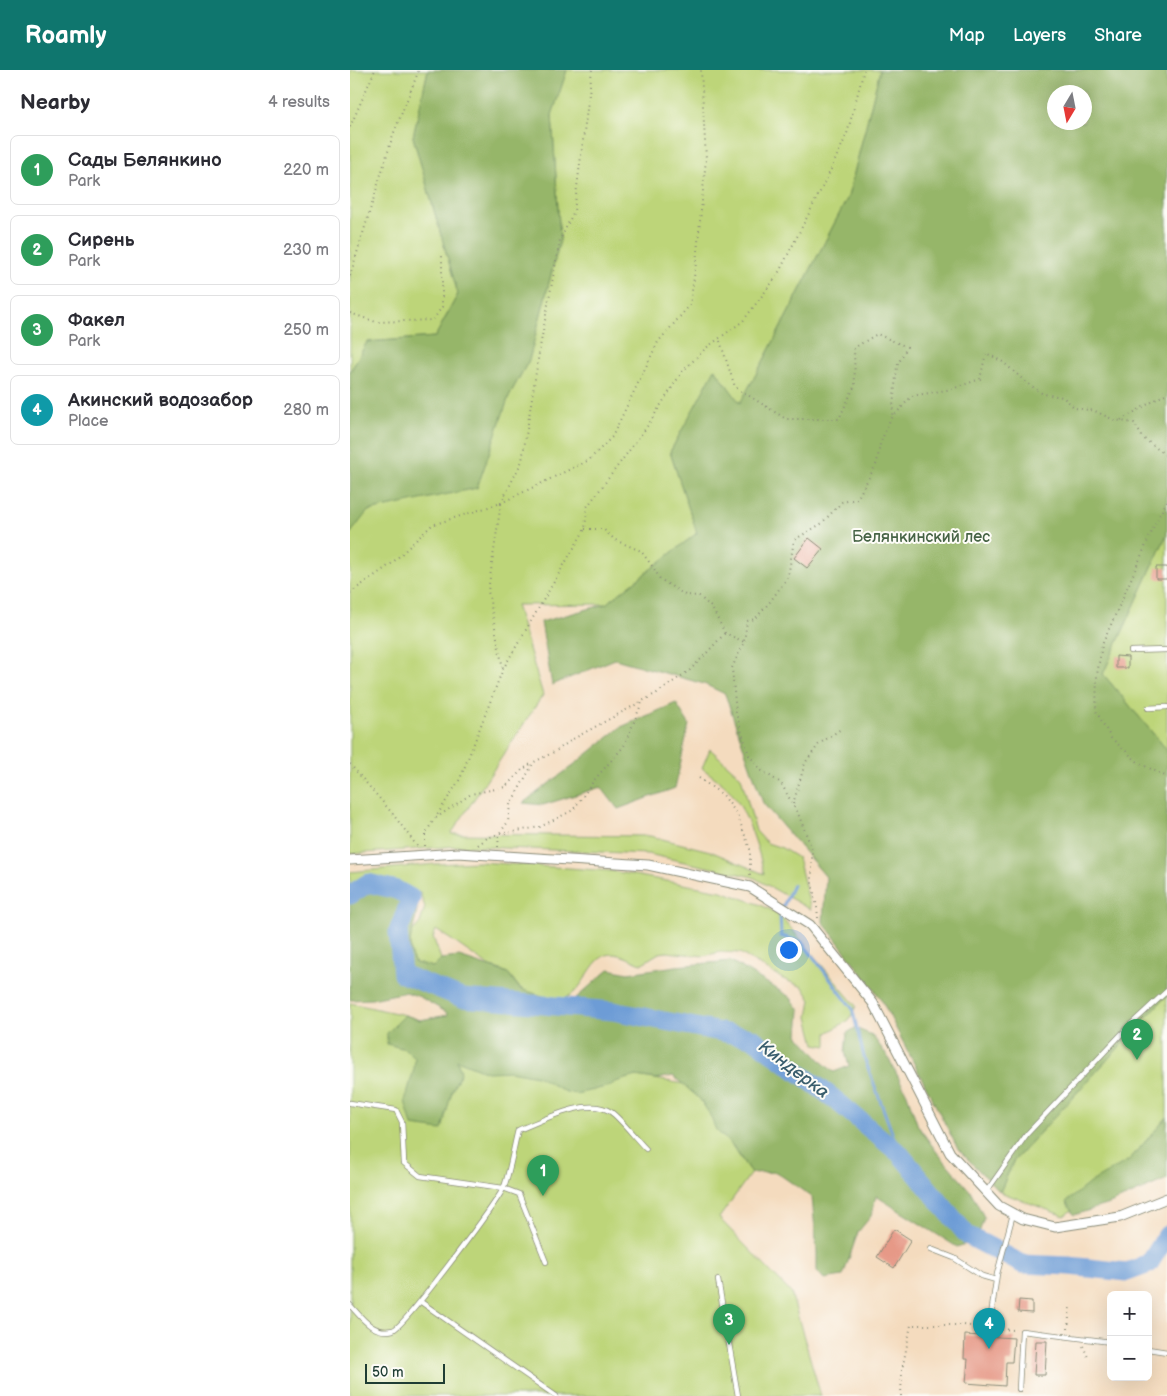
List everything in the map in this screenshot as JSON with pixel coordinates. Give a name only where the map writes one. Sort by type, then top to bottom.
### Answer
[{"type":"street","points":[[350,860],[468,854],[648,865],[750,886],[810,925],[873,1003],[950,1153],[1000,1206],[1023,1219],[1055,1227],[1120,1218],[1167,1198]]},
{"type":"lane","points":[[1131,651],[1167,650]]},
{"type":"lane","points":[[1148,708],[1167,707]]},
{"type":"lane","points":[[986,1193],[1027,1134],[1129,1026],[1167,991]]},
{"type":"lane","points":[[350,1103],[396,1110],[402,1122],[404,1163],[420,1176],[503,1188],[519,1194],[546,1262]]},
{"type":"lane","points":[[350,1305],[372,1328],[386,1331],[396,1330],[421,1302],[503,1188],[518,1130],[580,1107],[599,1108],[611,1112],[646,1149]]},
{"type":"lane","points":[[989,1329],[996,1280],[1013,1214]]},
{"type":"lane","points":[[931,1250],[954,1258],[982,1276],[996,1280]]},
{"type":"lane","points":[[718,1280],[738,1396]]},
{"type":"lane","points":[[421,1302],[556,1396]]},
{"type":"lane","points":[[1019,1389],[1022,1330],[1107,1341]]},
{"type":"lane","points":[[1152,1350],[1167,1352]]},
{"type":"path","points":[[350,127],[375,70]]},
{"type":"path","points":[[350,276],[392,135],[419,70]]},
{"type":"path","points":[[503,669],[488,592],[501,503],[522,461],[540,347],[560,240],[574,211],[592,70]]},
{"type":"path","points":[[350,593],[391,564],[432,525],[501,503],[589,460],[612,437],[658,342],[690,305],[706,159],[701,70]]},
{"type":"path","points":[[424,855],[425,834],[460,779],[503,669],[585,529],[587,507],[646,428],[682,372],[706,348],[743,321],[777,276],[827,178],[847,134],[864,70]]},
{"type":"path","points":[[350,313],[376,322],[433,320],[442,308],[442,256]]},
{"type":"path","points":[[720,341],[735,387],[786,419],[839,419],[855,385],[854,348],[877,334],[907,347],[897,366],[892,418]]},
{"type":"path","points":[[819,936],[817,907],[812,884],[812,849],[799,816],[781,783],[762,771],[749,755],[736,714],[732,668],[744,642],[747,621],[755,619],[769,604],[788,576],[794,540],[821,524],[842,502],[856,499],[877,464],[880,444],[892,418],[912,396],[952,390],[980,379],[986,353],[1002,362],[1043,394],[1063,397],[1075,408],[1095,410],[1114,420],[1134,423],[1143,438],[1167,456]]},
{"type":"path","points":[[1120,421],[1167,393]]},
{"type":"path","points":[[1167,501],[1102,645],[1097,675],[1096,711],[1111,738],[1140,763],[1167,777]]},
{"type":"path","points":[[585,529],[603,529],[615,540],[641,551],[660,579],[685,595],[699,596],[712,608],[725,632],[744,642]]},
{"type":"path","points":[[434,819],[471,794],[505,787],[522,770],[534,762],[657,693],[690,670],[725,632]]},
{"type":"path","points":[[468,854],[487,838],[540,827],[573,810],[595,779],[624,746],[643,700]]},
{"type":"path","points":[[793,804],[805,763],[819,744],[841,729]]},
{"type":"path","points":[[498,856],[499,834],[508,822],[510,805],[534,762]]},
{"type":"path","points":[[350,764],[392,813],[424,855]]},
{"type":"path","points":[[699,778],[723,795],[737,814],[750,850],[750,886]]},
{"type":"path","points":[[1069,1337],[1070,1305]]},
{"type":"path","points":[[901,1396],[902,1370],[911,1325],[964,1325],[989,1329],[1022,1330]]},
{"type":"path","points":[[1080,1338],[1088,1357]]},
{"type":"green space","points":[[350,70],[428,70],[413,137],[458,294],[435,337],[367,342],[350,372]]},
{"type":"green space","points":[[428,70],[567,70],[552,115],[560,240],[529,360],[509,396],[477,488],[368,511],[350,534],[350,372],[367,342],[435,337],[458,294],[413,137]]},
{"type":"green space","points":[[567,70],[880,70],[848,197],[740,404],[716,370],[670,452],[697,533],[606,604],[516,605],[543,695],[451,834],[650,836],[710,851],[764,874],[756,842],[742,809],[730,791],[702,768],[710,749],[741,777],[756,831],[767,843],[782,848],[798,858],[811,910],[753,877],[648,854],[459,846],[350,854],[350,534],[367,511],[477,487],[509,396],[529,360],[560,240],[552,115]]},
{"type":"green space","name":"Белянкинский лес","points":[[880,70],[1167,70],[1167,534],[1103,674],[1167,750],[1167,995],[1013,1162],[1000,1192],[958,1149],[881,999],[823,922],[826,877],[763,803],[725,694],[704,684],[615,659],[552,685],[541,622],[606,604],[697,533],[670,452],[715,369],[740,403],[848,197]]},
{"type":"green space","points":[[1167,534],[1167,750],[1103,674]]},
{"type":"green space","points":[[676,703],[689,724],[675,788],[618,809],[601,787],[543,805],[523,803],[621,727]]},
{"type":"green space","points":[[480,862],[612,871],[721,891],[761,905],[779,914],[856,1006],[849,1020],[827,1033],[827,1046],[815,1044],[808,1017],[811,1000],[803,987],[783,979],[740,953],[720,952],[704,956],[667,952],[659,953],[641,964],[616,954],[604,956],[597,961],[575,992],[568,997],[555,999],[544,997],[522,989],[507,973],[489,966],[436,930],[433,937],[441,959],[434,967],[415,963],[410,955],[410,934],[420,923],[425,907],[420,893],[402,885],[374,878],[350,885],[350,872]]},
{"type":"green space","points":[[369,879],[402,889],[417,901],[416,917],[410,940],[411,955],[415,963],[433,967],[441,959],[459,957],[508,973],[520,989],[546,997],[574,1000],[609,969],[628,973],[731,961],[790,997],[800,1010],[798,1035],[822,1062],[834,1072],[849,1066],[845,1052],[847,1033],[855,1028],[872,1035],[888,1057],[907,1094],[918,1126],[936,1151],[971,1192],[984,1217],[977,1240],[957,1247],[876,1196],[871,1216],[858,1232],[843,1276],[824,1279],[817,1271],[812,1197],[776,1172],[751,1173],[733,1146],[716,1130],[709,1113],[699,1098],[673,1076],[656,1079],[636,1076],[615,1082],[610,1086],[576,1094],[566,1092],[537,1076],[510,1071],[487,1072],[457,1060],[461,1072],[452,1091],[442,1130],[412,1126],[405,1101],[414,1069],[415,1058],[405,1049],[387,1044],[387,1033],[405,1015],[420,1020],[448,1015],[420,997],[406,992],[372,999],[350,1000],[350,889]]},
{"type":"green space","points":[[1167,995],[1167,1125],[1138,1157],[1064,1216],[1000,1192],[1013,1162]]},
{"type":"green space","points":[[350,1003],[405,1015],[541,1060],[690,1085],[751,1173],[719,1218],[791,1293],[821,1396],[350,1396]]},
{"type":"green space","points":[[1167,1117],[1167,1179],[1112,1203],[1074,1215],[1066,1202],[1091,1182],[1129,1160]]},
{"type":"building","points":[[809,538],[823,549],[807,568],[794,558]]},
{"type":"building","points":[[1156,567],[1167,567],[1167,579],[1156,579]]},
{"type":"building","points":[[1116,656],[1128,657],[1128,668],[1116,668]]},
{"type":"building","points":[[894,1229],[911,1240],[894,1268],[877,1257]]},
{"type":"building","points":[[1019,1300],[1032,1301],[1032,1313],[1018,1312]]},
{"type":"building","points":[[965,1335],[1014,1338],[1012,1362],[1006,1362],[1005,1386],[966,1383],[968,1359],[964,1359]]},
{"type":"building","points":[[1036,1341],[1047,1341],[1045,1375],[1034,1375]]},
{"type":"waterway","name":"Киндерка","points":[[350,895],[368,883],[397,890],[411,898],[398,932],[402,974],[462,998],[613,1011],[752,1038],[833,1098],[900,1154],[967,1235],[1022,1264],[1069,1266],[1127,1272],[1149,1264],[1167,1235]]},
{"type":"waterway","points":[[793,885],[780,913],[781,936],[802,942],[852,1008],[864,1057],[900,1154]]},
{"type":"place","name":"Сирень","points":[[1137,1060]]},
{"type":"place","name":"Сады Белянкино","points":[[543,1196]]},
{"type":"place","name":"Факел","points":[[729,1345]]},
{"type":"place","name":"Акинский водозабор","points":[[989,1349]]}]
